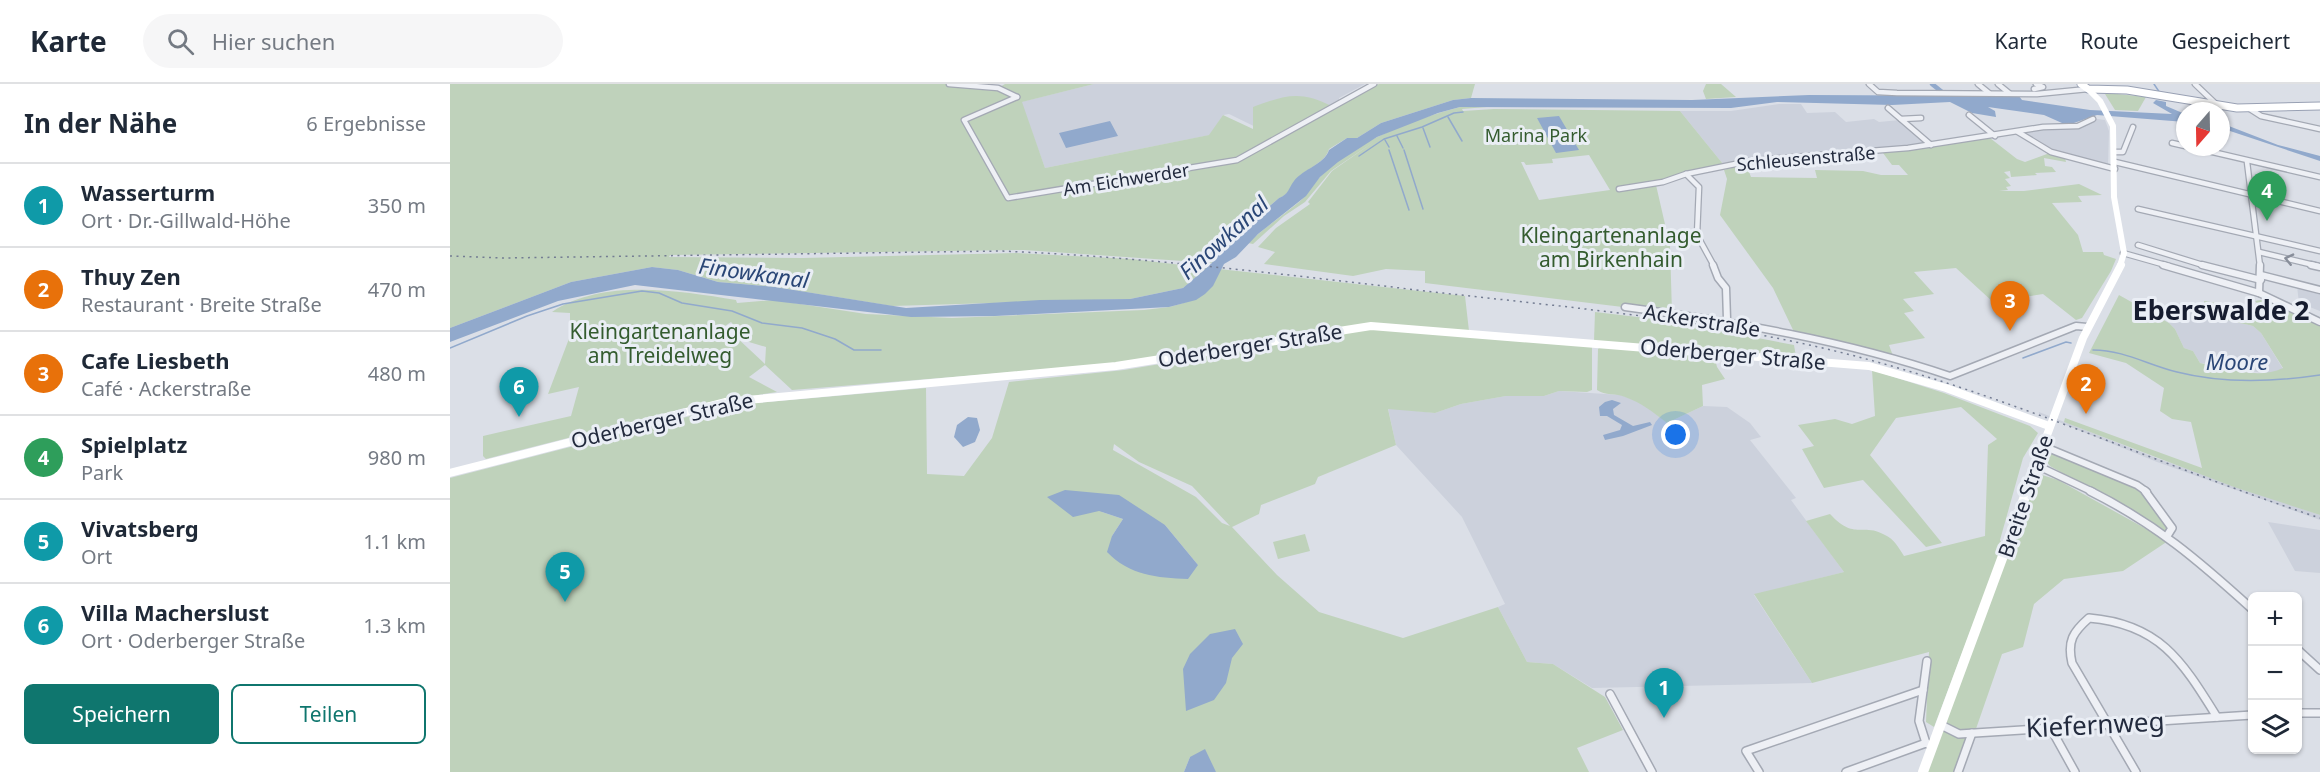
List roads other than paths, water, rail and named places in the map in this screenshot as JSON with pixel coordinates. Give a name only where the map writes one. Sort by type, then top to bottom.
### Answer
[{"type":"main road","name":"Breite Straße","points":[[1923,772],[1929,744],[1941,724],[2049,426],[2088,327],[2120,272],[2123,253],[2114,197],[2115,133],[2106,109],[2081,84]]},
{"type":"main road","points":[[2088,89],[2127,90],[2199,102]]},
{"type":"main road","points":[[2230,107],[2250,109],[2320,106]]},
{"type":"main road","name":"Oderberger Straße","points":[[450,473],[725,402],[1116,366],[1371,326],[1869,366],[1946,388],[2049,426]]},
{"type":"street","name":"Am Eichwerder","points":[[949,84],[999,88],[1017,96],[964,120],[1008,198],[1237,160],[1374,84]]},
{"type":"street","points":[[1869,84],[1878,93],[2047,94],[2088,89]]},
{"type":"street","points":[[1978,84],[1990,93]]},
{"type":"street","points":[[1998,84],[2009,93]]},
{"type":"street","points":[[2195,84],[2214,102]]},
{"type":"street","points":[[1888,108],[1931,145]]},
{"type":"street","points":[[2250,109],[2260,116],[2320,129]]},
{"type":"street","points":[[1969,115],[1995,136]]},
{"type":"street","points":[[1901,119],[1921,117]]},
{"type":"street","name":"Schleusenstraße","points":[[1618,189],[1663,182],[1686,174],[1755,160],[1882,151],[2043,128],[2078,126],[2093,119]]},
{"type":"street","points":[[2116,152],[2123,152],[2133,127]]},
{"type":"street","points":[[2018,132],[2051,152],[2251,193],[2320,211]]},
{"type":"street","points":[[2172,143],[2176,144]]},
{"type":"street","points":[[2225,156],[2320,177]]},
{"type":"street","points":[[2247,162],[2259,252],[2261,278],[2259,293]]},
{"type":"street","points":[[1686,174],[1699,187],[1697,235],[1727,291],[1727,319]]},
{"type":"street","points":[[2138,209],[2320,251]]},
{"type":"street","points":[[2138,245],[2169,253],[2210,268],[2320,290]]},
{"type":"street","points":[[2259,252],[2320,267]]},
{"type":"street","points":[[2123,253],[2259,293],[2320,322]]},
{"type":"street","name":"Ackerstraße","points":[[1625,308],[1727,322],[1808,338],[1920,365],[1950,376],[2076,326],[2088,327]]},
{"type":"street","points":[[2043,446],[2137,485],[2147,492],[2172,528],[2167,536]]},
{"type":"street","points":[[2036,465],[2133,515],[2167,536],[2185,548],[2248,605]]},
{"type":"street","points":[[2136,772],[2072,663],[2068,652],[2067,643],[2074,630],[2089,618],[2111,620],[2136,627],[2154,637],[2177,657],[2217,717]]},
{"type":"street","points":[[2302,654],[2320,670]]},
{"type":"street","points":[[1846,772],[1929,744],[1919,721],[1927,661]]},
{"type":"street","points":[[1759,772],[1746,751],[1923,690]]},
{"type":"street","points":[[1610,694],[1652,772]]},
{"type":"street","points":[[2302,713],[2320,712]]},
{"type":"street","name":"Kiefernweg","points":[[1941,724],[1959,734],[2248,715]]},
{"type":"street","points":[[2050,727],[2075,772]]},
{"type":"street","points":[[1958,772],[1972,733]]},
{"type":"water","points":[[1809,95],[2019,96],[2022,100],[2090,110],[2172,114],[2153,103],[2156,100],[2166,102],[2166,106],[2176,110],[2176,121],[2097,115],[2071,124],[2062,123],[2044,115],[1988,107],[1995,111],[1996,117],[1972,113],[1950,102],[1892,105],[1777,102],[1731,108],[1460,107],[1438,113],[1377,137],[1338,162],[1320,177],[1306,196],[1258,234],[1236,257],[1224,264],[1213,286],[1205,294],[1196,300],[1169,307],[995,316],[911,317],[635,285],[558,301],[450,342],[450,328],[571,282],[652,267],[678,270],[718,282],[775,287],[906,308],[1040,300],[1130,299],[1183,288],[1212,263],[1219,249],[1285,195],[1294,181],[1319,163],[1329,150],[1347,138],[1357,138],[1381,123],[1453,100],[1471,98],[1692,100]]},
{"type":"water","points":[[1559,116],[1579,150],[1556,153],[1537,118]]},
{"type":"water","points":[[1110,121],[1118,136],[1066,148],[1059,133]]},
{"type":"water","points":[[2230,126],[2278,145],[2320,156],[2320,161],[2230,131]]},
{"type":"water","points":[[1612,400],[1621,403],[1613,409],[1614,415],[1633,426],[1650,422],[1652,425],[1605,440],[1603,435],[1620,430],[1622,425],[1607,416],[1600,416],[1599,407]]},
{"type":"water","points":[[968,417],[977,418],[980,430],[975,442],[963,447],[954,437],[957,425]]},
{"type":"water","points":[[1065,490],[1119,495],[1165,525],[1198,565],[1188,579],[1144,574],[1125,566],[1107,552],[1112,536],[1123,519],[1099,511],[1073,517],[1047,497]]},
{"type":"water","points":[[1235,629],[1243,644],[1232,658],[1226,683],[1214,700],[1186,711],[1183,669],[1190,654],[1210,634]]},
{"type":"water","points":[[1205,749],[1216,772],[1184,772],[1190,757]]},
{"type":"waterway","points":[[1932,84],[1942,92]]},
{"type":"waterway","points":[[2154,84],[2160,93]]},
{"type":"waterway","points":[[1359,156],[1384,139],[1422,127],[1454,113],[1463,112]]},
{"type":"waterway","points":[[1448,117],[1462,141]]},
{"type":"waterway","points":[[1423,128],[1430,147]]},
{"type":"waterway","points":[[1397,136],[1403,148]]},
{"type":"waterway","points":[[1385,140],[1389,147]]},
{"type":"waterway","points":[[1389,150],[1409,210]]},
{"type":"waterway","points":[[1404,150],[1423,209]]},
{"type":"waterway","points":[[450,348],[527,316],[563,304],[642,291],[659,293],[682,303],[732,311],[762,323],[802,328],[835,339],[854,350],[881,350]]},
{"type":"waterway","points":[[2023,358],[2066,342],[2071,343]]},
{"type":"waterway","name":"Moore","points":[[2093,350],[2115,352],[2166,369],[2213,379],[2266,380],[2320,375]]},
{"type":"railway","points":[[450,256],[503,258],[1001,251],[1218,267],[1644,316],[1800,343],[1911,372],[2028,411],[2320,518]]},
{"type":"place","name":"Spielplatz","points":[[2267,221]]},
{"type":"place","name":"Cafe Liesbeth","points":[[2010,331]]},
{"type":"place","name":"Thuy Zen","points":[[2086,414]]},
{"type":"place","name":"Villa Macherslust","points":[[519,417]]},
{"type":"place","name":"Vivatsberg","points":[[565,602]]},
{"type":"place","name":"Wasserturm","points":[[1664,718]]},
{"type":"district","name":"Eberswalde 2","points":[[2221,309]]},
{"type":"park label","name":"Marina Park","points":[[1536,135]]},
{"type":"park label","name":"Kleingartenanlage am Birkenhain","points":[[1611,247]]},
{"type":"park label","name":"Kleingartenanlage am Treidelweg","points":[[660,343]]},
{"type":"water label","name":"Finowkanal","points":[[1223,237]]},
{"type":"water label","name":"Finowkanal","points":[[754,272]]}]
